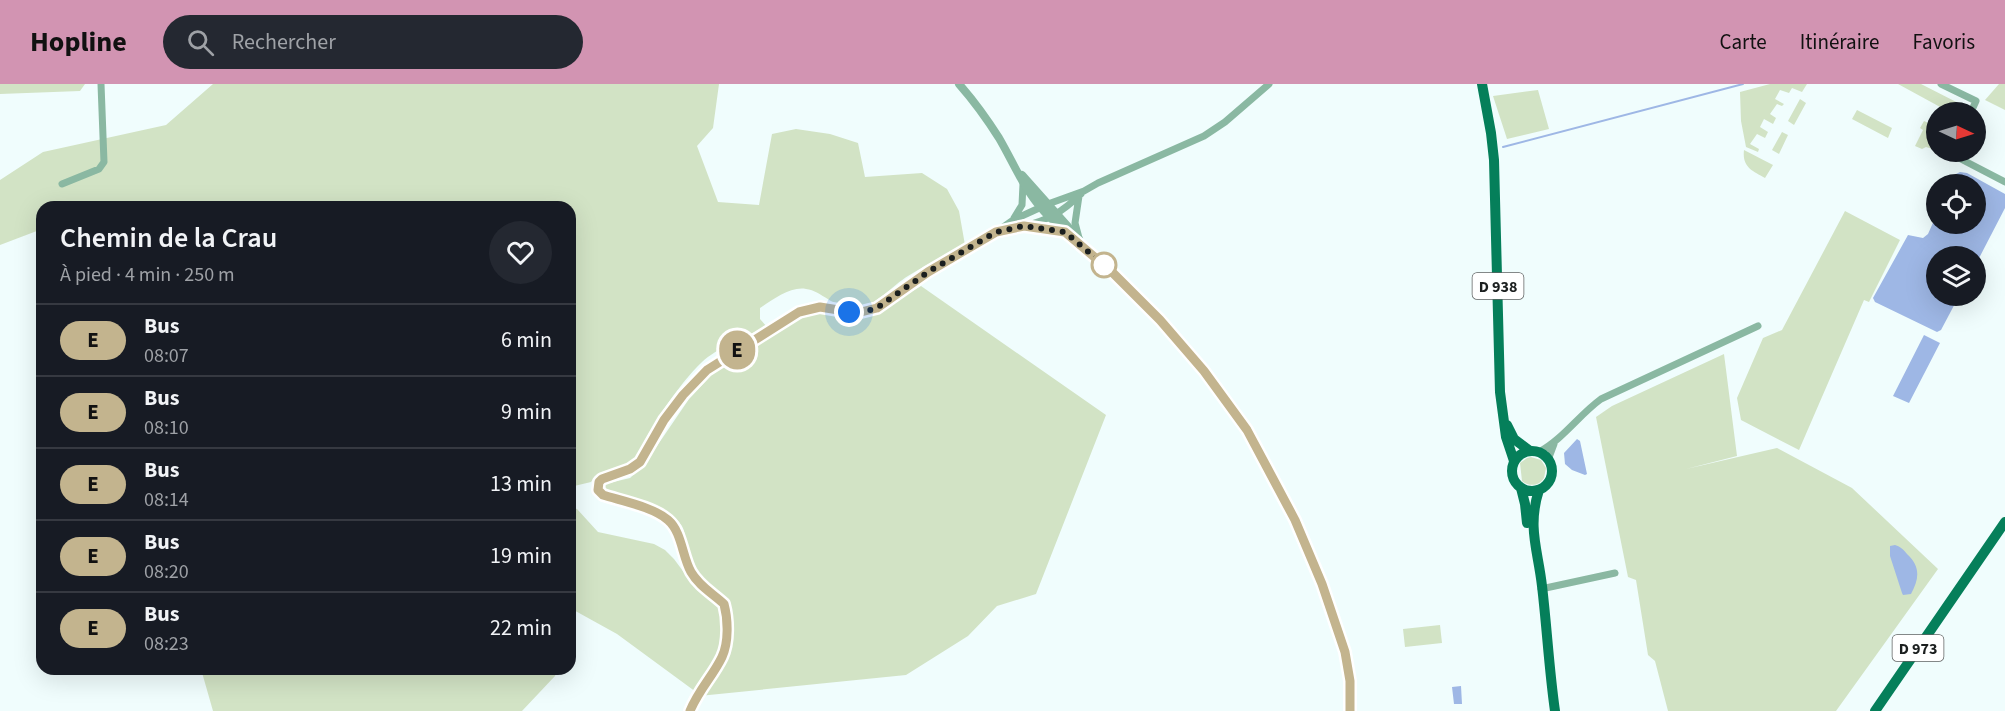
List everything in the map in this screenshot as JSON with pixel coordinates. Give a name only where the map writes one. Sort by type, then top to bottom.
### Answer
[{"type":"main road","name":"D 938","points":[[1480,84],[1487,109],[1496,188],[1499,374],[1502,408],[1506,437],[1514,461],[1513,479],[1521,488],[1525,504],[1529,548],[1540,589]]},
{"type":"main road","name":"D 938","points":[[1502,408],[1514,439],[1548,460],[1552,475],[1547,484],[1539,490],[1533,511],[1533,531],[1556,711]]},
{"type":"main road","points":[[1514,461],[1521,454],[1534,452]]},
{"type":"main road","points":[[1521,488],[1530,491],[1539,490]]},
{"type":"main road","name":"D 973","points":[[1875,711],[2005,522]]},
{"type":"street","points":[[62,184],[99,169],[104,162],[101,84]]},
{"type":"street","points":[[958,84],[987,119],[1023,184],[1065,232],[1134,294],[1183,346],[1230,404],[1261,454],[1299,528],[1341,636],[1349,673],[1350,711]]},
{"type":"street","points":[[996,232],[1053,216],[1098,183],[1204,136],[1225,122],[1269,84]]},
{"type":"street","points":[[1941,84],[1976,102]]},
{"type":"street","points":[[1967,162],[2005,182]]},
{"type":"street","points":[[1014,166],[1044,206]]},
{"type":"street","points":[[1013,220],[1022,205],[1023,184]]},
{"type":"street","points":[[690,711],[696,697],[724,653],[726,629],[724,604],[702,587],[690,571],[677,533],[668,520],[653,512],[603,495],[598,490],[599,482],[636,466],[664,420],[683,395],[715,363],[804,310],[820,307],[857,313],[877,308],[928,272],[1013,220],[1044,206],[1082,194]]},
{"type":"street","points":[[1079,238],[1075,223],[1082,194]]},
{"type":"street","points":[[1053,216],[1079,238],[1086,249]]},
{"type":"street","points":[[1024,226],[1065,232]]},
{"type":"street","points":[[1548,460],[1554,444],[1580,415],[1601,399],[1758,326]]},
{"type":"street","points":[[1534,452],[1554,444]]},
{"type":"street","points":[[1540,589],[1615,573]]},
{"type":"green space","points":[[0,84],[85,84],[80,91],[0,94]]},
{"type":"green space","points":[[213,84],[719,84],[713,128],[697,146],[718,202],[759,205],[772,134],[796,129],[830,134],[858,143],[865,177],[922,173],[947,189],[959,211],[965,245],[908,276],[878,299],[858,308],[842,306],[806,289],[794,290],[776,298],[760,308],[760,319],[767,327],[716,352],[702,362],[683,383],[664,408],[635,461],[595,476],[591,482],[576,486],[576,201],[36,201],[36,231],[0,245],[0,180],[43,152],[166,125]]},
{"type":"green space","points":[[1770,84],[1807,84],[1802,92],[1792,88],[1789,93],[1780,90],[1775,99],[1784,104],[1782,106],[1777,104],[1770,114],[1776,118],[1773,124],[1764,119],[1760,127],[1768,132],[1765,138],[1757,134],[1750,144],[1759,149],[1758,152],[1746,147],[1741,121],[1740,92]]},
{"type":"green space","points":[[1898,84],[1921,84],[1956,102],[1931,102]]},
{"type":"green space","points":[[1999,84],[2005,84],[2005,110],[1985,100]]},
{"type":"green space","points":[[1538,90],[1549,129],[1507,139],[1493,96]]},
{"type":"green space","points":[[1800,99],[1806,103],[1794,125],[1788,121]]},
{"type":"green space","points":[[1857,110],[1892,128],[1888,138],[1852,119]]},
{"type":"green space","points":[[1924,121],[1926,122],[1926,147],[1922,149],[1915,146],[1923,130],[1920,128]]},
{"type":"green space","points":[[1782,132],[1788,135],[1779,154],[1772,150]]},
{"type":"green space","points":[[1744,150],[1773,165],[1765,178],[1752,171],[1746,164]]},
{"type":"green space","points":[[1845,211],[1900,240],[1869,302],[1864,300],[1799,450],[1741,420],[1737,398],[1763,338],[1782,330]]},
{"type":"green space","points":[[921,286],[1106,415],[1036,594],[997,606],[968,636],[906,675],[699,696],[720,669],[729,652],[733,631],[730,604],[723,595],[704,583],[694,569],[688,558],[684,531],[677,520],[669,514],[606,492],[605,484],[630,478],[644,465],[689,399],[716,370],[777,331],[806,316],[820,312],[845,318],[860,318],[883,308]]},
{"type":"green space","points":[[1724,354],[1737,456],[1686,469],[1777,448],[1852,488],[1938,569],[1836,711],[1668,711],[1655,661],[1648,655],[1636,580],[1628,577],[1596,417],[1612,406]]},
{"type":"green space","points":[[1531,457],[1541,460],[1546,468],[1544,478],[1534,485],[1522,481],[1520,463]]},
{"type":"green space","points":[[576,509],[598,532],[654,544],[665,550],[697,590],[715,601],[723,622],[721,650],[700,680],[696,692],[617,634],[576,611]]},
{"type":"green space","points":[[1440,625],[1442,643],[1405,647],[1403,629]]},
{"type":"green space","points":[[203,675],[555,675],[522,711],[213,711]]},
{"type":"water","points":[[1986,184],[2005,194],[2005,208],[1985,246],[1926,246],[1926,306],[1954,306],[1941,330],[1937,332],[1875,302],[1873,298],[1908,235],[1923,238],[1928,234],[1986,234]]},
{"type":"water","points":[[1924,335],[1940,343],[1909,403],[1893,396]]},
{"type":"water","points":[[1577,439],[1580,441],[1587,474],[1585,475],[1572,470],[1565,464],[1564,453]]},
{"type":"water","points":[[1895,545],[1912,559],[1917,568],[1916,583],[1911,594],[1903,595],[1902,593],[1890,556],[1890,546]]},
{"type":"water","points":[[1461,686],[1462,704],[1454,704],[1452,687]]},
{"type":"waterway","points":[[1503,147],[1743,84]]},
{"type":"bus line","name":"E","points":[[690,711],[696,697],[724,653],[726,629],[724,604],[702,587],[690,571],[677,533],[668,520],[653,512],[599,493],[597,486],[599,482],[630,469],[640,462],[664,420],[683,395],[715,363],[799,312],[820,307],[857,313],[877,308],[928,272],[996,232],[1024,226],[1065,232],[1086,249],[1160,320],[1230,404],[1261,454],[1310,553],[1341,636],[1350,681],[1350,711]]},
{"type":"route","points":[[849,312],[857,313],[877,308],[928,272],[996,232],[1024,226],[1065,232],[1104,265]]}]
